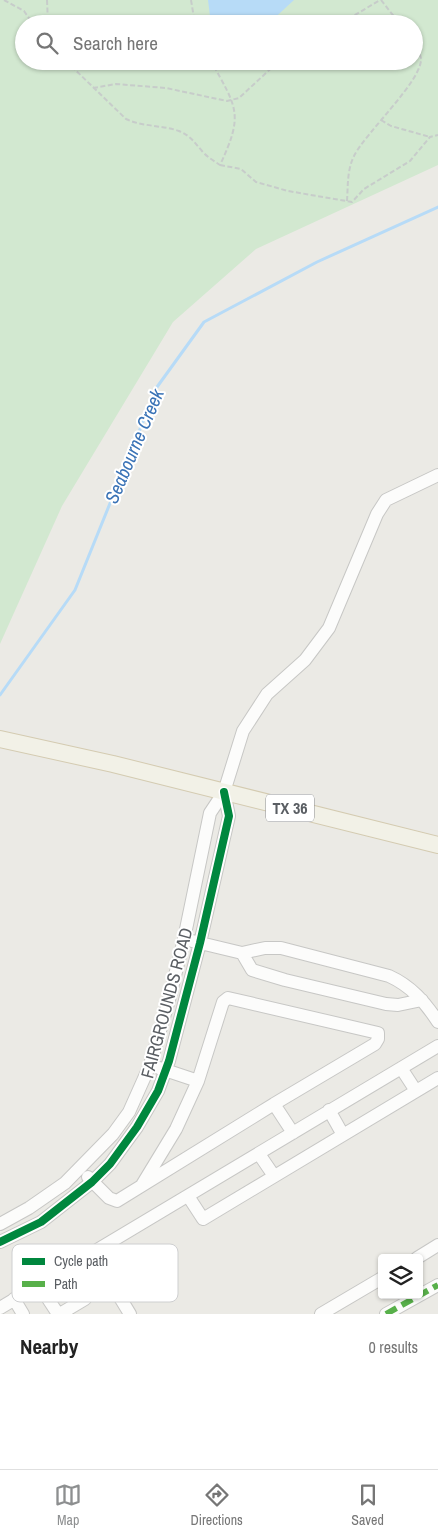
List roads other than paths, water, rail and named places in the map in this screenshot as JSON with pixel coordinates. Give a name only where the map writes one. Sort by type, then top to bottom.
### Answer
[{"type":"main road","name":"TX 36","points":[[0,739],[438,845]]},
{"type":"street","points":[[224,792],[243,731],[267,694],[305,660],[329,628],[377,514],[386,500],[438,475]]},
{"type":"street","name":"FAIRGROUNDS ROAD","points":[[0,1224],[29,1208],[79,1170],[113,1134],[129,1112],[150,1065],[184,939],[210,813],[224,792]]},
{"type":"street","name":"FAIRGROUNDS ROAD","points":[[0,1242],[41,1222],[92,1182],[110,1164],[137,1127],[158,1091],[166,1070],[200,943],[229,816],[224,792]]},
{"type":"street","points":[[184,939],[242,953],[266,948],[281,948],[389,976],[404,983],[422,1000],[438,1022]]},
{"type":"street","points":[[242,953],[252,970],[285,980],[386,1004],[398,1005],[422,1000]]},
{"type":"street","points":[[79,1170],[109,1198],[117,1201],[375,1044],[378,1039],[378,1033],[228,998],[223,1002],[198,1081],[176,1129],[142,1185]]},
{"type":"street","points":[[108,1244],[438,1046]]},
{"type":"street","points":[[150,1065],[198,1081]]},
{"type":"street","points":[[401,1068],[416,1090]]},
{"type":"street","points":[[188,1196],[203,1219],[438,1078]]},
{"type":"street","points":[[274,1104],[293,1133]]},
{"type":"street","points":[[329,1110],[343,1135]]},
{"type":"street","points":[[259,1154],[274,1176]]},
{"type":"street","points":[[423,1254],[438,1245]]},
{"type":"street","points":[[321,1314],[378,1280]]},
{"type":"street","points":[[386,1314],[438,1285]]},
{"type":"street","points":[[0,1308],[12,1301]]},
{"type":"street","points":[[15,1302],[23,1314]]},
{"type":"street","points":[[51,1302],[59,1314],[79,1302]]},
{"type":"street","points":[[123,1302],[130,1314]]},
{"type":"water","points":[[208,0],[294,0],[278,15],[210,15]]},
{"type":"waterway","name":"Seabourne Creek","points":[[0,695],[75,590],[157,387],[204,322],[317,262],[438,207]]}]
